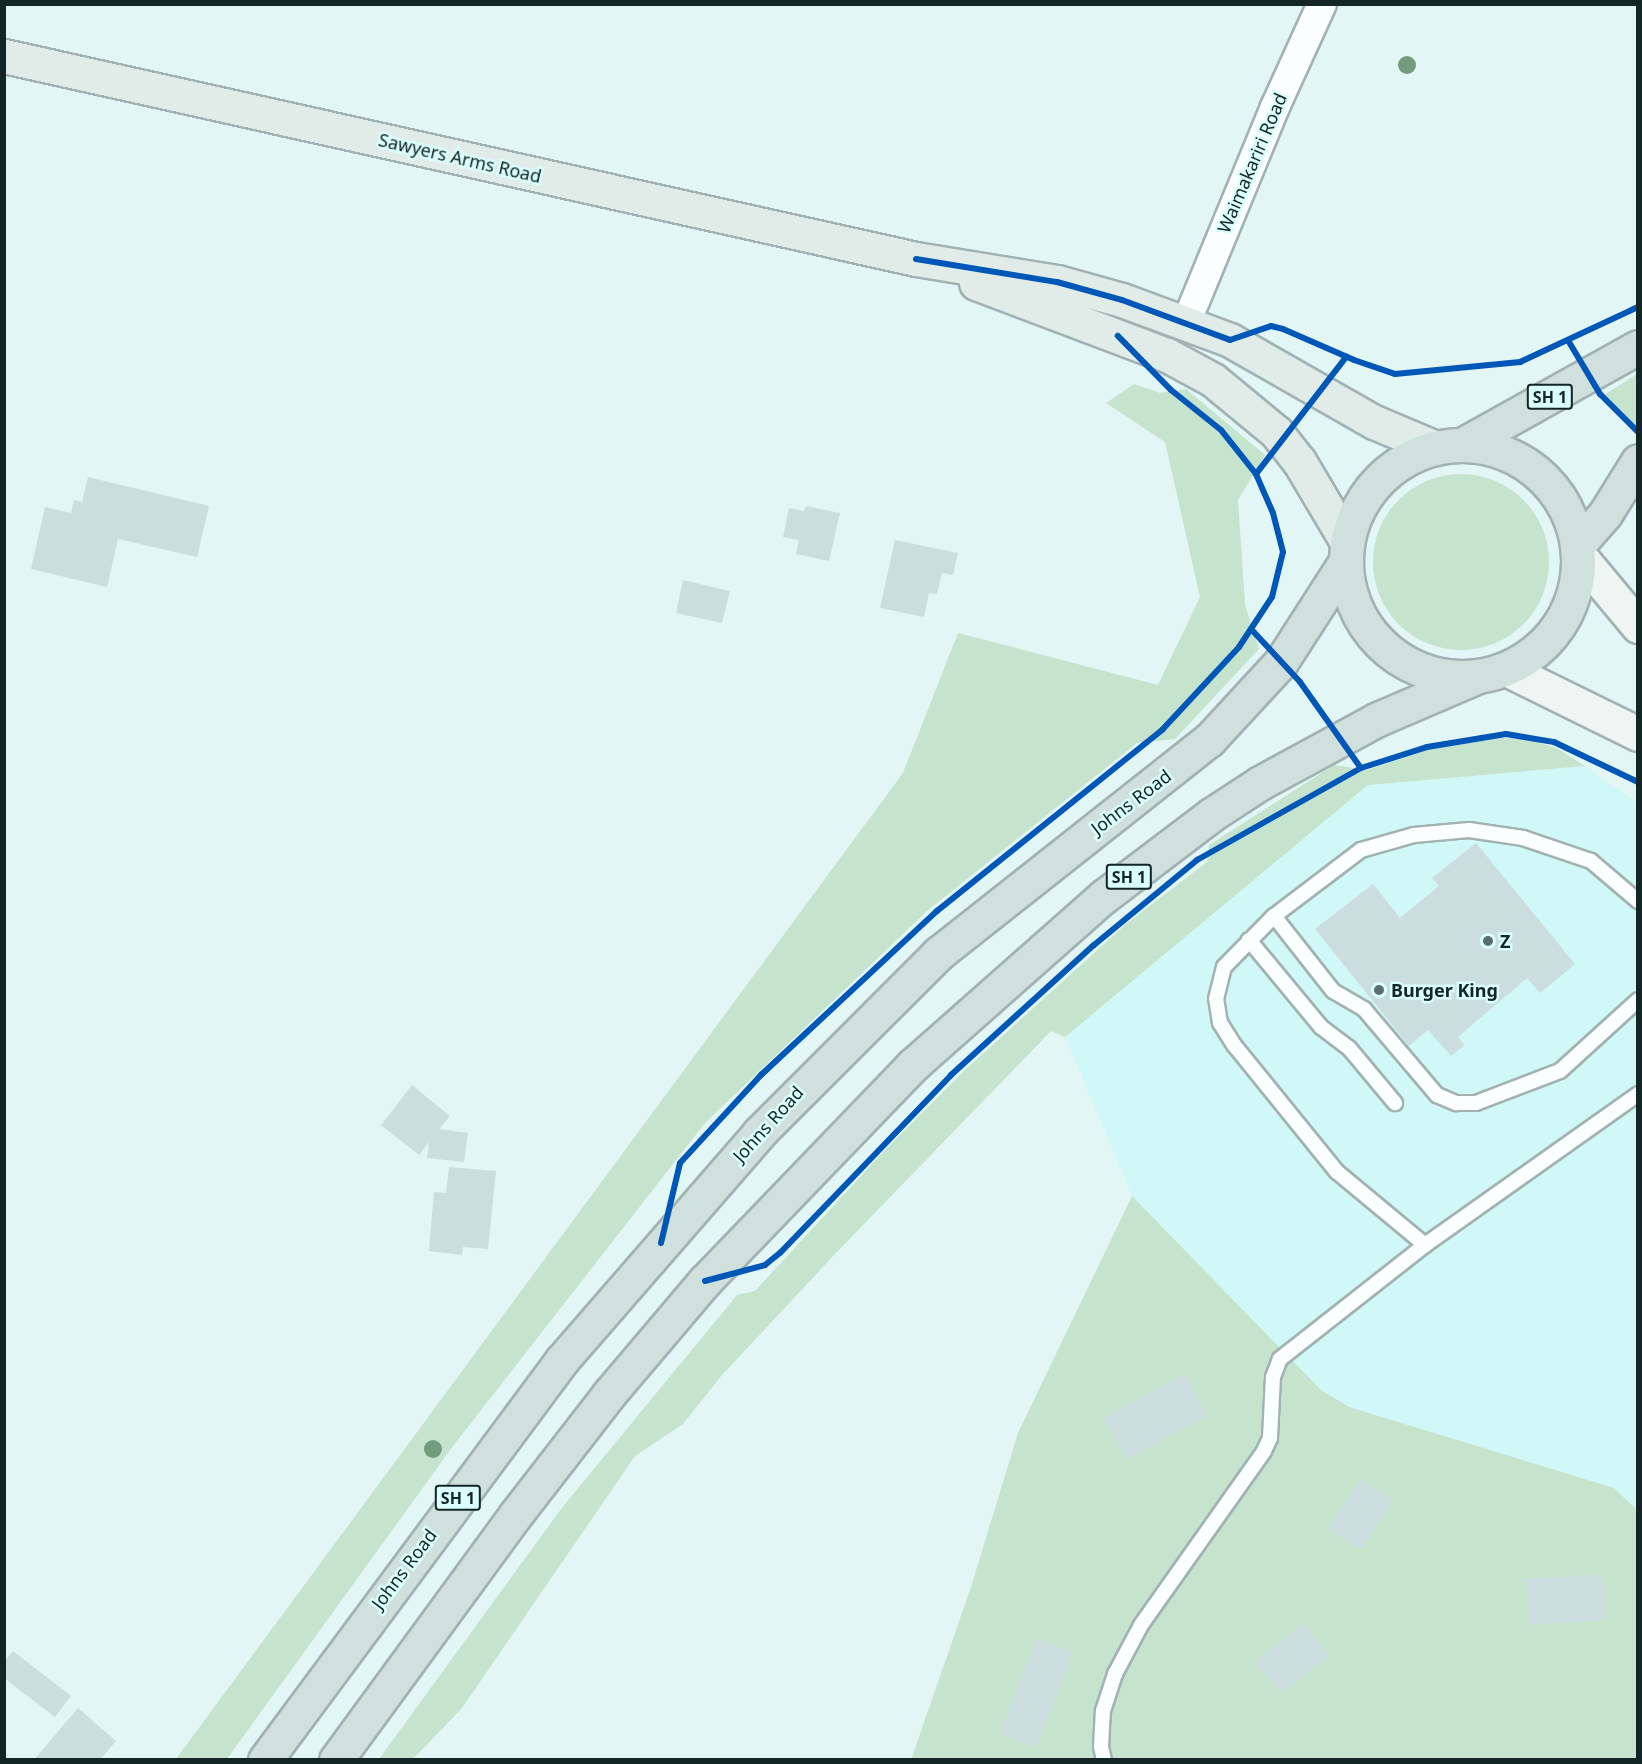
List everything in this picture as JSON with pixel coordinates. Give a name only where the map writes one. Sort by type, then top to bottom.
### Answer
[{"type":"highway","name":"SH 1","points":[[1491,673],[1427,672],[1384,648],[1356,609],[1346,551],[1355,515],[1381,479],[1410,457],[1449,447],[1638,347]]},
{"type":"highway","name":"SH 1","points":[[336,1760],[516,1514],[623,1377],[705,1281],[913,1065],[1103,897],[1211,815],[1260,783],[1378,719],[1491,673],[1533,652],[1560,623],[1577,579],[1578,550],[1572,523],[1547,482],[1508,454],[1449,447]]},
{"type":"highway","points":[[1578,550],[1605,514],[1638,461]]},
{"type":"highway","name":"Johns Road","points":[[265,1760],[562,1360],[752,1142],[812,1076],[939,953],[1209,740],[1281,662],[1346,551]]},
{"type":"main road","name":"Sawyers Arms Road","points":[[4,56],[916,260],[1057,282],[1186,323],[1254,353],[1374,422],[1449,447]]},
{"type":"main road","name":"Sawyers Arms Road","points":[[916,260],[1167,355],[1214,380],[1276,432],[1299,461],[1346,551]]},
{"type":"street","name":"Waimakariri Road","points":[[1186,323],[1275,107],[1322,4]]},
{"type":"street","points":[[1578,550],[1638,626]]},
{"type":"street","points":[[1491,673],[1638,734]]},
{"type":"lane","points":[[1425,1245],[1337,1172],[1220,1023],[1217,984],[1224,967],[1274,916],[1361,850],[1414,835],[1469,830],[1523,838],[1591,861],[1638,901]]},
{"type":"lane","points":[[1274,916],[1333,991],[1364,1009],[1437,1095],[1456,1103],[1476,1103],[1560,1071],[1638,1000]]},
{"type":"lane","points":[[1249,940],[1321,1027],[1349,1048],[1395,1103]]},
{"type":"lane","points":[[1104,1760],[1101,1747],[1103,1711],[1115,1674],[1141,1625],[1264,1451],[1270,1438],[1273,1377],[1280,1359],[1425,1245],[1638,1094]]},
{"type":"shaded area","points":[[1585,766],[1637,803],[1637,1510],[1614,1488],[1349,1407],[1321,1390],[1132,1196],[1065,1037],[1368,785]]},
{"type":"green space","points":[[1637,374],[1637,423],[1635,426],[1604,395]]},
{"type":"green space","points":[[1134,384],[1160,393],[1186,389],[1265,455],[1238,500],[1245,605],[1259,649],[1175,739],[1137,743],[927,911],[705,1123],[453,1446],[227,1759],[176,1759],[903,773],[958,633],[1158,685],[1200,597],[1165,442],[1106,403]]},
{"type":"green space","points":[[1461,474],[1478,475],[1495,480],[1523,500],[1543,528],[1548,545],[1548,579],[1543,596],[1523,624],[1495,644],[1478,649],[1461,650],[1444,649],[1427,644],[1399,624],[1379,596],[1374,579],[1373,562],[1374,545],[1379,528],[1399,500],[1427,480],[1444,475]]},
{"type":"green space","points":[[1501,738],[1529,739],[1558,749],[1585,766],[1368,785],[1065,1037],[1051,1031],[835,1254],[722,1375],[683,1424],[635,1456],[462,1708],[413,1759],[379,1759],[561,1509],[737,1295],[755,1291],[887,1148],[964,1071],[1126,924],[1207,862],[1209,845],[1334,765],[1367,770],[1431,749]]},
{"type":"green space","points":[[1132,1196],[1321,1390],[1349,1407],[1614,1488],[1637,1510],[1637,1759],[911,1760],[971,1587],[1018,1433]]},
{"type":"building","points":[[88,477],[209,506],[197,557],[118,539],[107,587],[31,569],[45,507],[71,513],[74,500],[82,502]]},
{"type":"building","points":[[806,506],[840,513],[829,561],[796,554],[799,540],[783,537],[789,508],[804,511]]},
{"type":"building","points":[[895,540],[958,553],[953,575],[942,573],[937,594],[929,593],[924,617],[880,608]]},
{"type":"building","points":[[683,580],[730,591],[722,623],[676,613]]},
{"type":"building","points":[[1476,843],[1575,964],[1540,993],[1527,978],[1458,1037],[1465,1045],[1451,1056],[1428,1030],[1409,1046],[1315,929],[1373,884],[1400,918],[1439,886],[1432,878]]},
{"type":"building","points":[[412,1085],[450,1116],[439,1129],[468,1133],[464,1162],[427,1158],[429,1142],[419,1155],[381,1125]]},
{"type":"building","points":[[449,1167],[496,1171],[488,1249],[463,1247],[462,1255],[429,1251],[434,1192],[446,1193]]},
{"type":"building","points":[[1184,1374],[1207,1415],[1127,1459],[1104,1418]]},
{"type":"building","points":[[1360,1480],[1393,1500],[1361,1550],[1328,1529]]},
{"type":"building","points":[[1602,1574],[1605,1620],[1530,1625],[1526,1579]]},
{"type":"building","points":[[1304,1623],[1329,1655],[1281,1693],[1255,1662]]},
{"type":"building","points":[[1037,1639],[1073,1652],[1036,1748],[1000,1733]]},
{"type":"building","points":[[13,1651],[71,1696],[55,1717],[4,1678],[4,1662]]},
{"type":"building","points":[[78,1708],[116,1741],[100,1760],[34,1760]]},
{"type":"cycle path","points":[[916,259],[1057,282],[1122,300],[1230,340],[1271,326],[1395,374],[1520,362],[1638,307]]},
{"type":"cycle path","points":[[661,1243],[680,1163],[761,1075],[937,911],[1162,730],[1239,647],[1272,597],[1283,552],[1273,513],[1256,474],[1221,430],[1171,390],[1118,336]]},
{"type":"cycle path","points":[[1569,342],[1600,394],[1638,432]]},
{"type":"cycle path","points":[[1256,474],[1346,357]]},
{"type":"cycle path","points":[[1251,629],[1300,682],[1361,768]]},
{"type":"cycle path","points":[[705,1281],[765,1265],[780,1253],[951,1075],[1094,945],[1197,860],[1361,768],[1427,747],[1506,734],[1554,742],[1638,782]]},
{"type":"place","name":"Z","points":[[1488,941]]},
{"type":"place","name":"Burger King","points":[[1379,990]]}]
